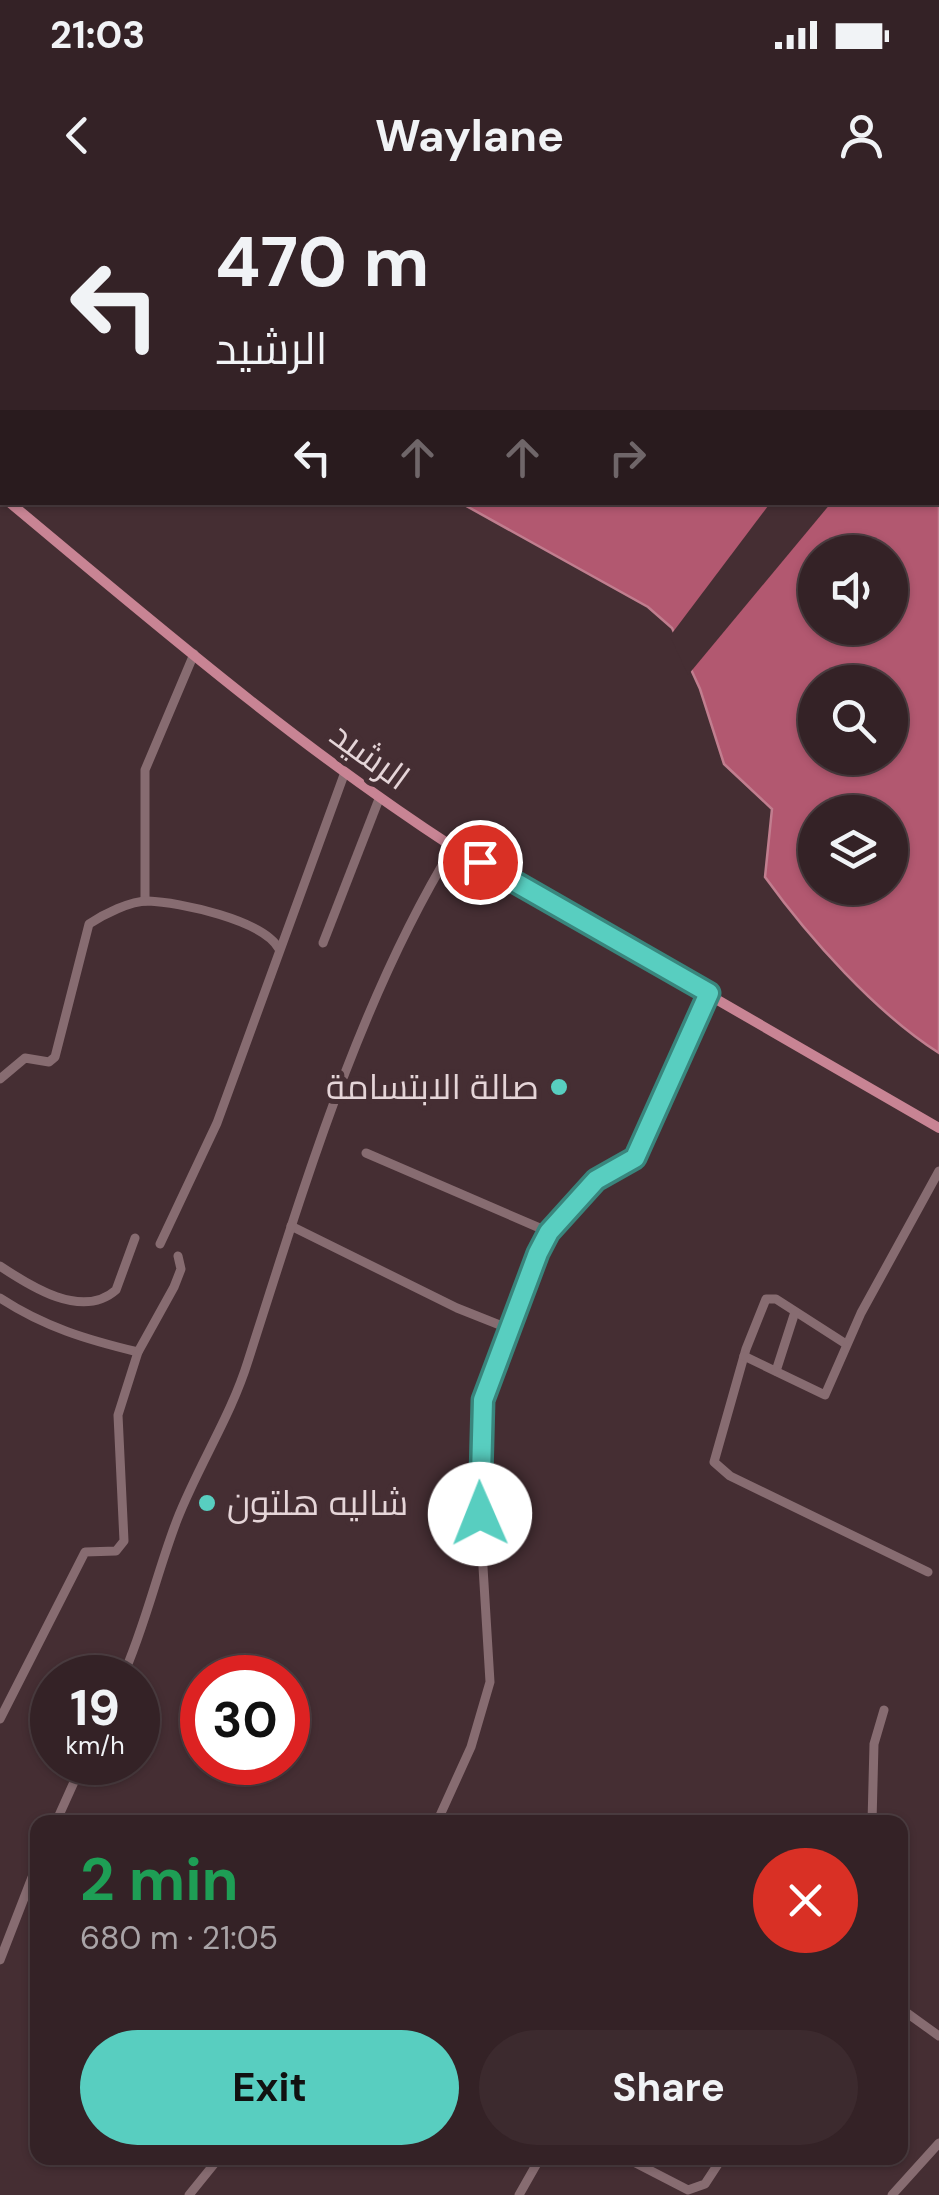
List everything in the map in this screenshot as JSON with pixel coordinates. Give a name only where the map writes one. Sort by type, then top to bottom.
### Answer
[{"type":"main road","name":"الرشيد","points":[[13,505],[379,799],[453,847],[939,1128]]},
{"type":"street","points":[[145,901],[145,770],[194,654]]},
{"type":"street","points":[[160,1244],[216,1123],[345,772]]},
{"type":"street","points":[[323,943],[379,799]]},
{"type":"street","points":[[130,1655],[178,1518],[248,1364],[291,1226],[414,910],[453,847]]},
{"type":"street","points":[[0,1079],[25,1058],[49,1062],[55,1058],[89,924],[145,901],[245,923],[270,936],[280,949]]},
{"type":"street","points":[[440,1815],[471,1747],[490,1682],[478,1485],[483,1400],[549,1232],[596,1180],[635,1158],[709,993]]},
{"type":"street","points":[[366,1153],[549,1232]]},
{"type":"street","points":[[744,1356],[825,1395],[846,1344],[939,1171]]},
{"type":"street","points":[[291,1226],[457,1308],[510,1329]]},
{"type":"street","points":[[0,1266],[45,1296],[97,1299],[116,1290],[135,1238]]},
{"type":"street","points":[[0,1719],[85,1552],[116,1552],[124,1541],[118,1415],[138,1352],[174,1287],[180,1268],[178,1256]]},
{"type":"street","points":[[0,1298],[46,1325],[138,1352]]},
{"type":"street","points":[[846,1344],[773,1298],[766,1300],[744,1356],[714,1462],[730,1476],[928,1572]]},
{"type":"street","points":[[776,1372],[796,1312]]},
{"type":"street","points":[[872,1815],[874,1744],[884,1710]]},
{"type":"street","points":[[59,1815],[73,1785]]},
{"type":"street","points":[[0,1960],[30,1883]]},
{"type":"street","points":[[908,2014],[939,2036]]},
{"type":"street","points":[[892,2195],[939,2143]]},
{"type":"street","points":[[189,2195],[213,2165]]},
{"type":"street","points":[[519,2195],[536,2165]]},
{"type":"street","points":[[640,2165],[688,2190],[705,2184],[717,2165]]},
{"type":"shaded area","points":[[465,505],[939,505],[939,1053],[891,1017],[845,973],[765,877],[772,809],[724,764],[700,689],[672,628],[648,607]]},
{"type":"pier","points":[[769,505],[829,505],[804,535],[798,535],[798,543],[688,675],[670,636]]},
{"type":"place","name":"صالة الابتسامة","points":[[559,1087]]},
{"type":"place","name":"شاليه هلتون","points":[[207,1503]]},
{"type":"route","points":[[480,862],[709,993],[635,1158],[596,1180],[549,1232],[538,1253],[483,1400],[480,1514]]}]
